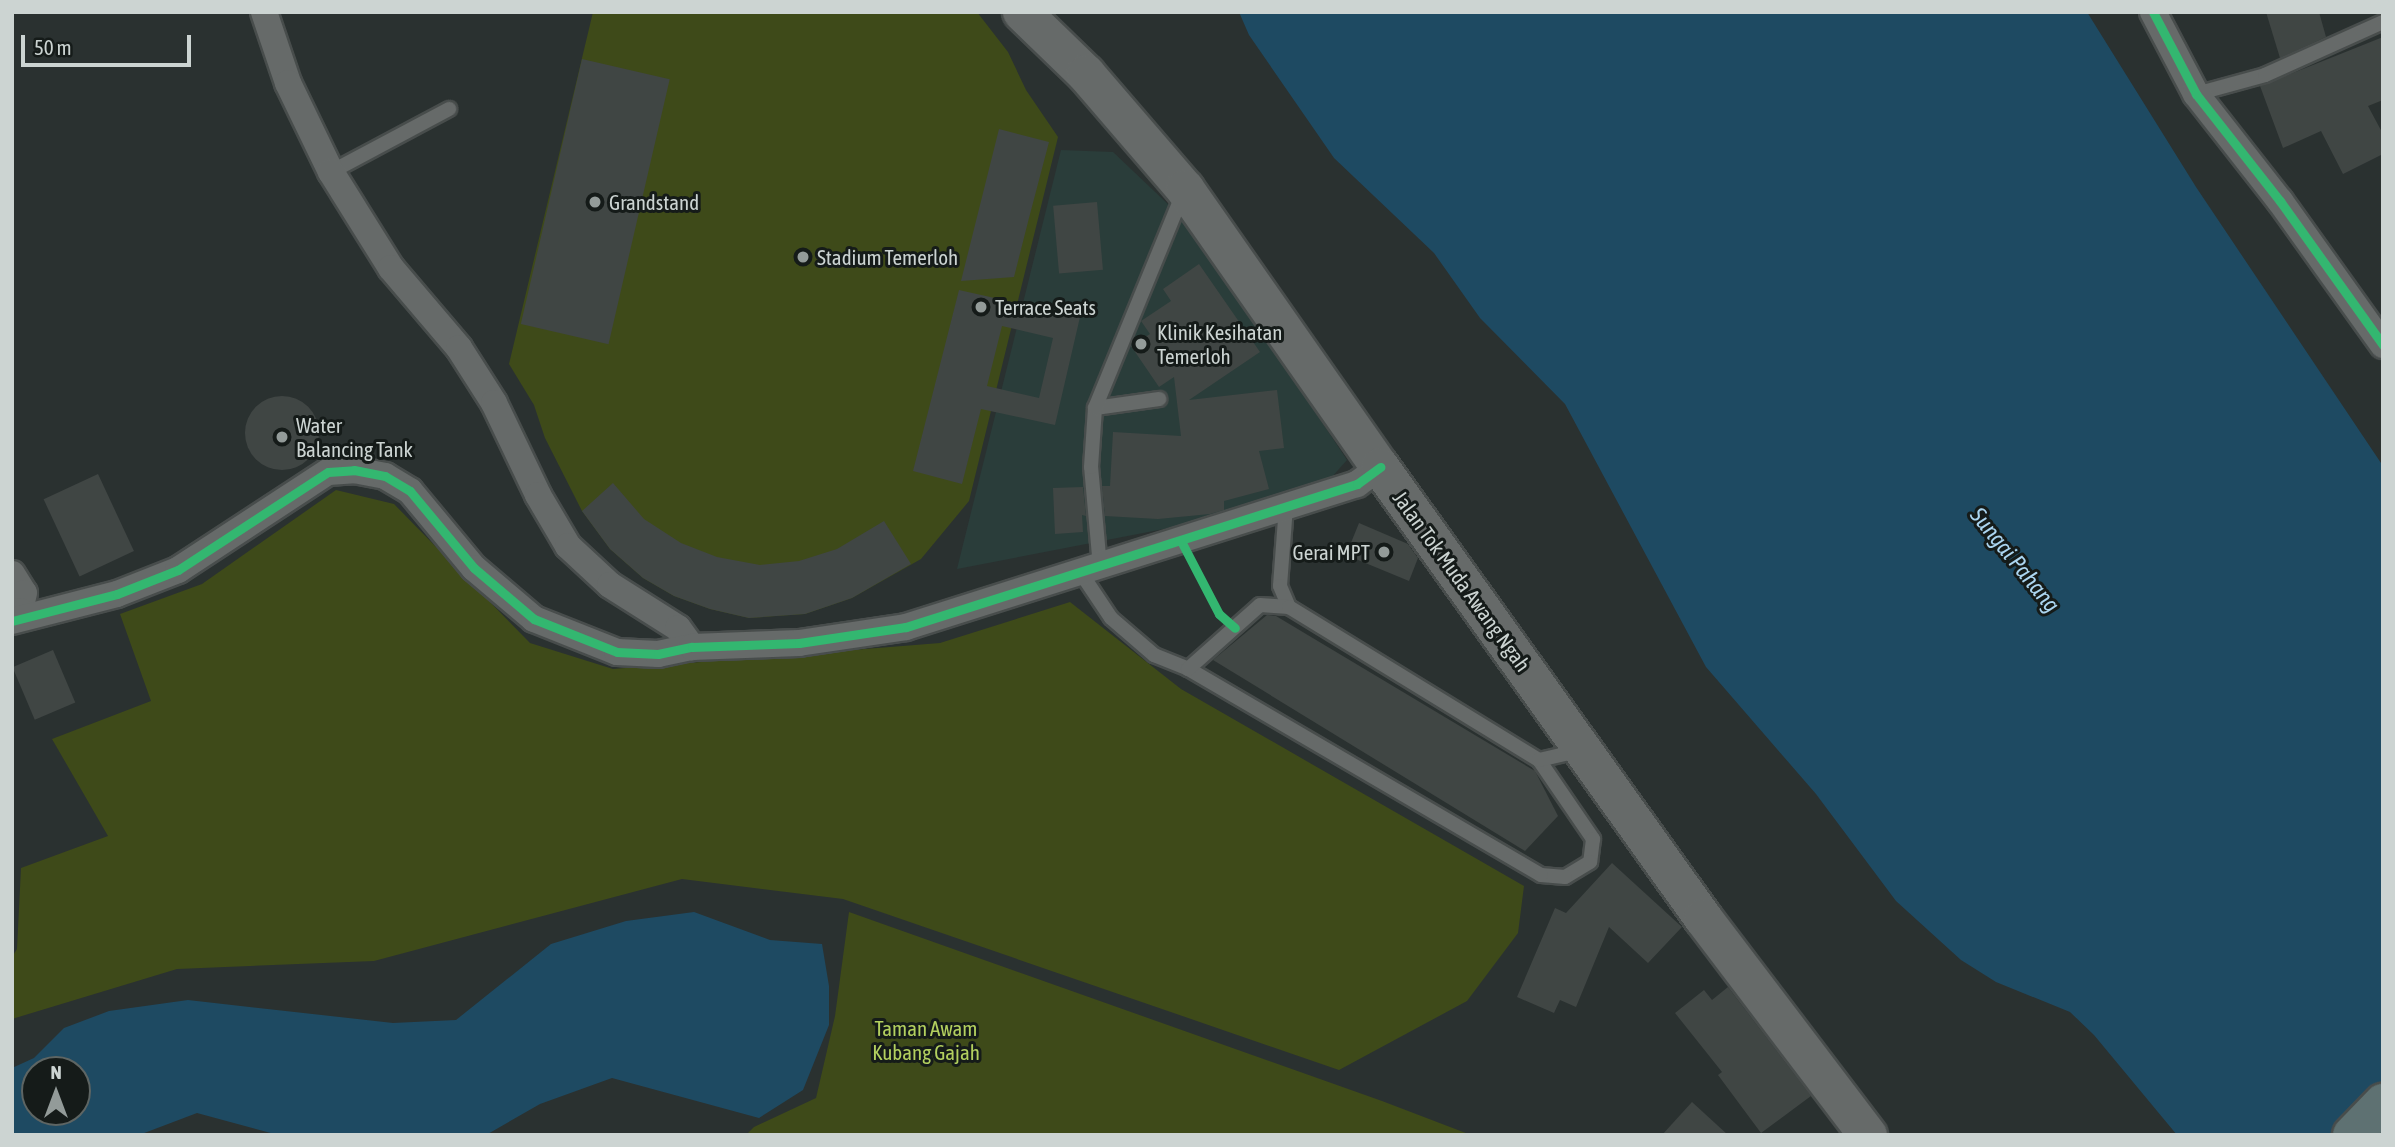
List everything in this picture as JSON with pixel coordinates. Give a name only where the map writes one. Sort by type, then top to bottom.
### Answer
[{"type":"highway","points":[[2351,1135],[2383,1102]]},
{"type":"main road","name":"Jalan Tok Muda Awang Ngah","points":[[1022,12],[1086,74],[1185,188],[1380,467],[1703,918],[1865,1132]]},
{"type":"street","points":[[264,12],[288,83],[331,172],[391,268],[459,348],[494,403],[538,495],[568,546],[610,586],[678,628],[692,647]]},
{"type":"street","points":[[2153,12],[2196,94],[2280,201],[2383,345]]},
{"type":"street","points":[[12,620],[117,594],[178,570],[328,472],[354,470],[385,476],[410,491],[474,568],[534,619],[617,652],[658,654],[692,647],[799,643],[906,627],[1357,484],[1380,467]]},
{"type":"street","points":[[12,620],[20,611],[18,583],[66,606]]},
{"type":"lane","points":[[2196,94],[2265,75],[2383,22]]},
{"type":"lane","points":[[331,172],[449,109]]},
{"type":"lane","points":[[1185,188],[1096,408],[1091,467],[1091,570],[1111,618],[1154,656],[1188,669],[1541,875],[1565,877],[1590,862],[1593,839],[1539,760],[1289,607],[1260,605],[1188,669]]},
{"type":"lane","points":[[1096,408],[1159,399]]},
{"type":"lane","points":[[1286,506],[1280,586],[1289,607]]},
{"type":"lane","points":[[1539,760],[1583,750]]},
{"type":"shaded area","name":"Klinik Kesihatan Temerloh","points":[[1061,150],[1113,152],[1193,228],[1347,460],[1330,479],[1221,518],[957,569]]},
{"type":"green space","points":[[593,12],[977,12],[1008,52],[1026,90],[1058,137],[969,501],[921,559],[852,598],[805,614],[749,618],[710,609],[674,596],[643,578],[610,549],[582,511],[545,438],[534,405],[509,364]]},
{"type":"green space","points":[[336,490],[394,504],[530,643],[613,669],[940,643],[1070,602],[1181,689],[1524,886],[1518,933],[1467,1001],[1339,1070],[843,899],[682,879],[374,961],[177,969],[12,1019],[12,957],[17,949],[21,868],[108,836],[52,739],[151,701],[120,614],[202,584]]},
{"type":"green space","name":"Taman Awam Kubang Gajah","points":[[849,912],[1471,1135],[746,1135],[754,1127],[816,1098],[835,1016]]},
{"type":"water","name":"Sungai Pahang","points":[[1239,12],[2087,12],[2196,187],[2383,466],[2383,1135],[2177,1135],[2094,1035],[2070,1012],[1996,982],[1961,960],[1896,901],[1816,794],[1706,667],[1565,404],[1480,318],[1434,253],[1334,158],[1249,35]]},
{"type":"water","points":[[694,912],[770,940],[822,944],[829,986],[829,1025],[803,1090],[759,1118],[612,1078],[540,1104],[486,1135],[278,1135],[197,1113],[139,1135],[12,1135],[12,1068],[21,1064],[21,1126],[91,1126],[91,1056],[36,1056],[64,1028],[109,1011],[188,1000],[393,1023],[456,1020],[551,944],[626,921]]},
{"type":"building","points":[[2266,12],[2319,12],[2326,37],[2280,58]]},
{"type":"building","points":[[2383,37],[2383,100],[2368,106],[2383,134],[2383,154],[2343,174],[2321,131],[2283,148],[2260,86]]},
{"type":"building","name":"Grandstand","points":[[582,59],[670,79],[609,344],[521,324]]},
{"type":"building","points":[[999,129],[1049,142],[1014,277],[961,281]]},
{"type":"building","points":[[1097,202],[1103,270],[1059,274],[1053,206]]},
{"type":"building","points":[[1199,264],[1260,352],[1189,400],[1277,390],[1284,448],[1259,451],[1269,489],[1224,501],[1224,510],[1210,514],[1158,519],[1105,516],[1102,486],[1110,486],[1113,432],[1181,436],[1174,377],[1159,387],[1131,346],[1150,334],[1141,321],[1171,301],[1163,289]]},
{"type":"building","points":[[959,290],[1080,317],[1055,425],[981,409],[962,484],[913,471]],"holes":[[[1002,326],[1053,338],[1039,398],[987,386]]]},
{"type":"building","name":"Water Balancing Tank","points":[[275,396],[289,396],[303,402],[313,412],[319,433],[313,454],[303,464],[289,470],[275,470],[261,464],[251,454],[245,440],[245,426],[251,412],[261,402]]},
{"type":"building","points":[[98,474],[134,551],[80,576],[44,499]]},
{"type":"building","points":[[613,483],[644,519],[681,543],[717,557],[760,565],[799,561],[837,549],[884,521],[911,564],[852,598],[805,614],[749,618],[710,609],[674,596],[643,578],[610,549],[582,511]]},
{"type":"building","points":[[1083,487],[1086,516],[1082,515],[1083,532],[1055,534],[1053,488]]},
{"type":"building","name":"Gerai MPT","points":[[1359,523],[1408,544],[1418,558],[1409,581],[1346,555]]},
{"type":"building","points":[[1267,615],[1276,616],[1535,771],[1558,816],[1525,851],[1213,660]]},
{"type":"building","points":[[53,650],[75,702],[35,720],[12,667]]},
{"type":"building","points":[[1612,863],[1682,927],[1648,963],[1609,927],[1576,1007],[1560,1000],[1554,1013],[1517,997],[1555,908],[1566,913]]},
{"type":"building","points":[[1728,987],[1811,1096],[1761,1133],[1718,1075],[1722,1072],[1675,1013],[1704,990],[1712,1000]]},
{"type":"building","points":[[1692,1102],[1728,1135],[1662,1135]]},
{"type":"cycle path","points":[[2153,12],[2196,94],[2280,201],[2383,345]]},
{"type":"cycle path","points":[[12,621],[117,594],[178,570],[328,472],[354,470],[385,476],[410,491],[474,568],[534,619],[617,652],[658,654],[692,647],[799,643],[906,627],[1357,484],[1380,467]]},
{"type":"cycle path","points":[[1181,541],[1219,614],[1235,628]]},
{"type":"place","name":"Grandstand","points":[[595,202]]},
{"type":"place","name":"Stadium Temerloh","points":[[803,257]]},
{"type":"place","name":"Terrace Seats","points":[[981,307]]},
{"type":"place","name":"Klinik Kesihatan Temerloh","points":[[1141,344]]},
{"type":"place","name":"Water Balancing Tank","points":[[282,437]]},
{"type":"place","name":"Gerai MPT","points":[[1384,552]]}]
